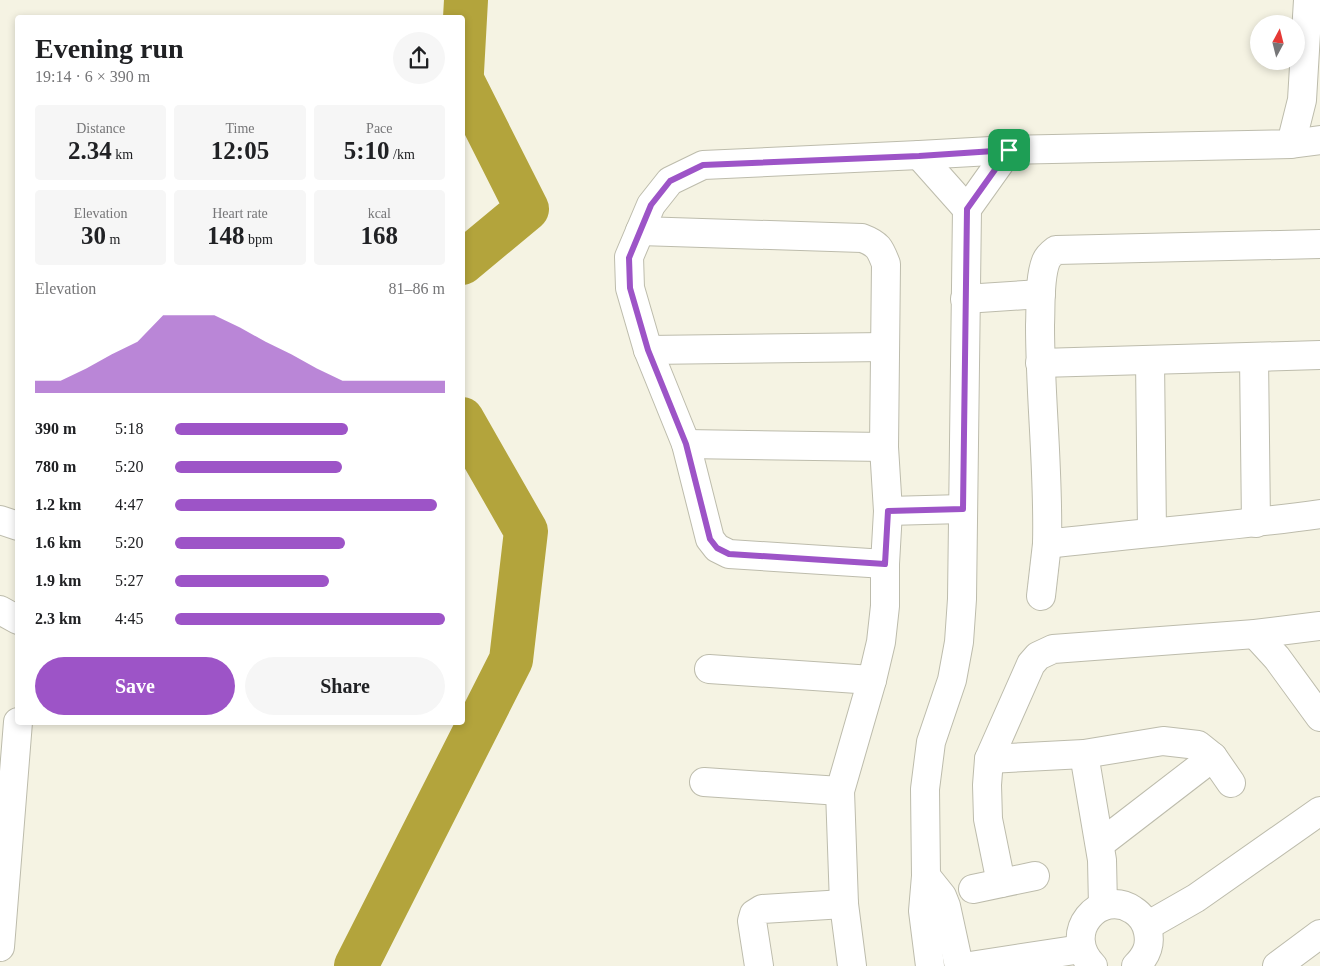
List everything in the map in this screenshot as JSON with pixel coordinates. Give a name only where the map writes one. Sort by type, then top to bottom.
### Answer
[{"type":"street","points":[[1291,144],[1302,100],[1308,0]]},
{"type":"street","points":[[885,564],[729,554],[717,548],[710,539],[686,444],[648,350],[630,288],[629,258],[651,205],[670,181],[703,165],[919,156],[1009,150],[1291,144],[1320,140]]},
{"type":"street","points":[[930,966],[923,911],[926,876],[925,789],[931,742],[952,680],[959,642],[962,599],[967,209],[1009,150]]},
{"type":"street","points":[[919,156],[967,209]]},
{"type":"street","points":[[640,231],[862,238],[875,243],[882,252],[886,264],[884,447],[888,511],[885,606],[881,642],[872,680],[840,791],[844,904],[852,966]]},
{"type":"street","points":[[1041,596],[1048,517],[1040,363],[1041,294],[1045,262],[1048,256],[1056,250],[1320,244]]},
{"type":"street","points":[[965,299],[1041,294]]},
{"type":"street","points":[[648,350],[885,347]]},
{"type":"street","points":[[1040,363],[1320,355]]},
{"type":"street","points":[[1254,357],[1256,523]]},
{"type":"street","points":[[1150,360],[1152,532]]},
{"type":"street","points":[[686,444],[884,447]]},
{"type":"street","points":[[888,511],[963,509]]},
{"type":"street","points":[[1047,544],[1256,523],[1320,514]]},
{"type":"street","points":[[0,520],[15,525]]},
{"type":"street","points":[[0,610],[15,618]]},
{"type":"street","points":[[1001,883],[988,819],[987,785],[989,760],[1031,664],[1038,656],[1053,649],[1255,634],[1320,626]]},
{"type":"street","points":[[1255,634],[1277,658],[1320,718]]},
{"type":"street","points":[[709,668],[872,680]]},
{"type":"street","points":[[0,947],[18,725]]},
{"type":"street","points":[[989,760],[1084,754],[1163,741],[1198,745],[1213,757],[1231,783]]},
{"type":"street","points":[[1084,754],[1100,844],[1103,906]]},
{"type":"street","points":[[1100,844],[1213,757]]},
{"type":"street","points":[[704,782],[840,791]]},
{"type":"street","points":[[1147,926],[1196,898],[1320,811]]},
{"type":"street","points":[[926,876],[942,896],[946,906],[959,966]]},
{"type":"street","points":[[973,889],[1035,876]]},
{"type":"street","points":[[759,966],[752,921],[754,914],[762,909],[844,904]]},
{"type":"street","points":[[970,966],[1087,958],[1080,936],[1084,924],[1092,913],[1103,906],[1116,904],[1129,907],[1140,915],[1147,926],[1150,942],[1145,957],[1136,966]]},
{"type":"street","points":[[1277,966],[1320,934]]},
{"type":"waterway","points":[[465,18],[466,0]]},
{"type":"waterway","points":[[465,86],[527,209],[465,261]]},
{"type":"waterway","points":[[356,966],[511,660],[526,531],[465,424]]},
{"type":"route","points":[[1009,150],[967,209],[963,509],[888,511],[885,564],[729,554],[717,548],[710,539],[686,444],[648,350],[630,288],[629,258],[651,205],[670,181],[703,165],[919,156],[1009,150]]}]
